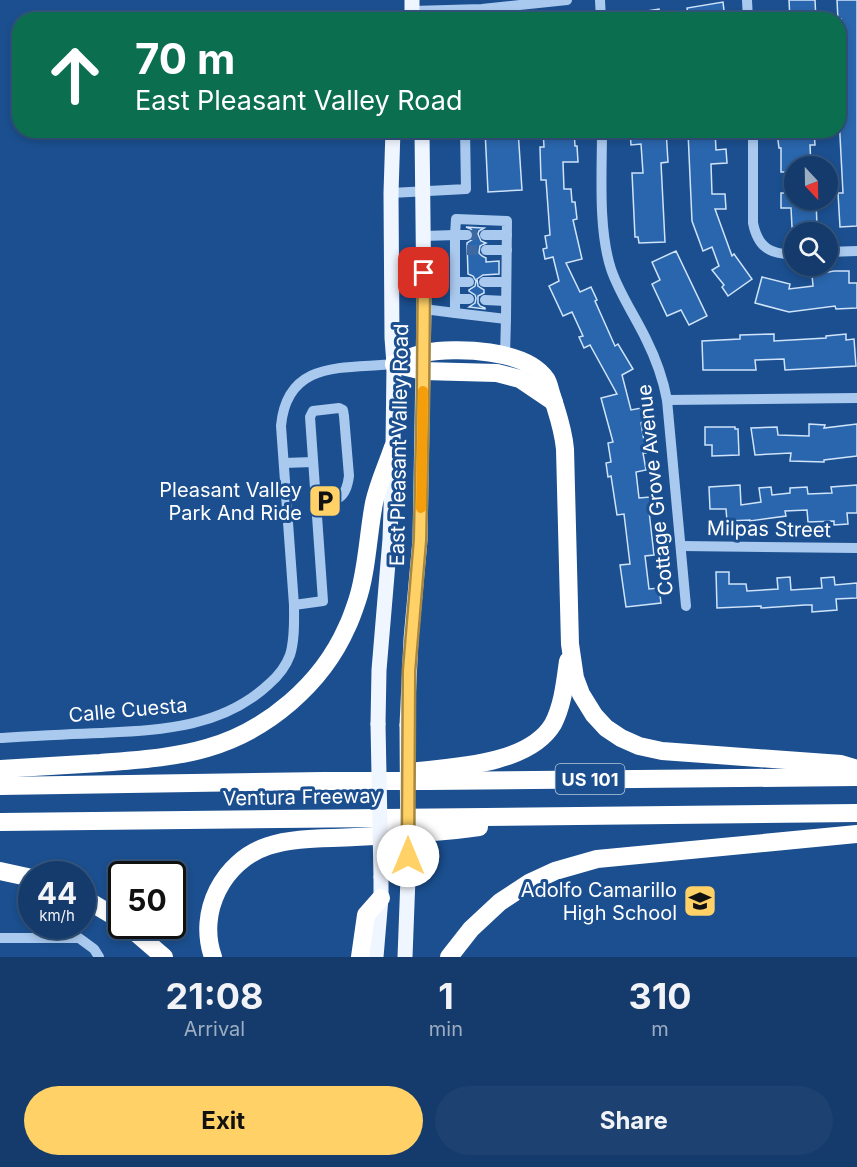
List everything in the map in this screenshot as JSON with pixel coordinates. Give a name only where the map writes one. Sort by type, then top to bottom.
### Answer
[{"type":"highway","points":[[423,362],[449,351],[505,355],[534,367],[546,379],[560,416],[565,449],[570,644],[575,678],[581,694],[594,715],[606,728],[639,746],[663,751],[841,764],[857,769]]},
{"type":"highway","points":[[394,364],[423,362],[497,373],[520,379],[554,402]]},
{"type":"highway","points":[[0,769],[174,756],[208,748],[236,737],[280,711],[317,675],[347,628],[358,598],[375,501],[393,447]]},
{"type":"highway","points":[[324,781],[472,764],[506,757],[523,750],[545,734],[557,715],[570,644]]},
{"type":"highway","name":"Ventura Freeway","points":[[0,786],[857,777]]},
{"type":"highway","name":"Ventura Freeway","points":[[0,822],[857,813]]},
{"type":"highway","points":[[213,957],[209,923],[215,895],[230,872],[254,852],[283,842],[427,834],[567,816]]},
{"type":"highway","points":[[449,957],[471,929],[500,902],[529,883],[555,871],[597,859],[857,834]]},
{"type":"highway","points":[[0,871],[18,875]]},
{"type":"highway","points":[[360,957],[366,915],[381,898]]},
{"type":"highway","points":[[143,939],[164,957]]},
{"type":"main road","name":"East Pleasant Valley Road","points":[[376,957],[381,898],[379,669],[390,539],[393,447],[393,138]]},
{"type":"main road","name":"East Pleasant Valley Road","points":[[405,957],[411,639],[420,540],[424,309],[422,138]]},
{"type":"street","points":[[412,12],[509,7],[567,0]]},
{"type":"street","points":[[509,7],[509,12]]},
{"type":"street","points":[[391,193],[466,189],[465,138]]},
{"type":"street","name":"Cottage Grove Avenue","points":[[602,138],[603,225],[611,268],[655,357],[667,400],[686,606]]},
{"type":"street","points":[[753,138],[755,234],[768,250],[784,253]]},
{"type":"street","points":[[455,313],[456,219],[507,221],[505,355]]},
{"type":"street","points":[[424,236],[467,235]]},
{"type":"street","points":[[485,235],[507,235]]},
{"type":"street","points":[[455,250],[467,250]]},
{"type":"street","points":[[486,250],[507,250]]},
{"type":"street","points":[[838,252],[857,251]]},
{"type":"street","points":[[455,282],[469,282]]},
{"type":"street","points":[[484,282],[506,282]]},
{"type":"street","points":[[455,298],[469,299]]},
{"type":"street","points":[[484,300],[506,301]]},
{"type":"street","points":[[424,309],[506,319]]},
{"type":"street","name":"Calle Cuesta","points":[[0,738],[152,730],[181,726],[233,710],[258,694],[278,676],[290,656],[294,631],[282,413],[288,398],[309,376],[336,367],[394,364]]},
{"type":"street","points":[[667,400],[857,398]]},
{"type":"street","points":[[294,605],[323,601],[313,462],[310,414],[317,410],[341,409],[344,416],[348,482],[345,491],[335,501],[316,502]]},
{"type":"street","points":[[284,464],[313,462]]},
{"type":"street","name":"Milpas Street","points":[[681,546],[857,549]]},
{"type":"street","points":[[0,938],[79,939],[94,949],[99,957]]},
{"type":"building","points":[[789,0],[815,0],[816,12],[790,12]]},
{"type":"building","points":[[837,0],[857,0],[857,226],[840,227],[838,193],[843,193],[840,138],[846,138],[846,12],[838,12]]},
{"type":"building","points":[[723,2],[724,12],[688,12],[687,8]]},
{"type":"building","points":[[659,9],[660,12],[640,12]]},
{"type":"building","points":[[485,138],[519,138],[522,190],[488,192]]},
{"type":"building","points":[[543,138],[574,138],[575,146],[577,146],[578,162],[563,162],[564,189],[571,189],[572,202],[575,202],[577,219],[573,220],[582,259],[566,263],[580,292],[591,287],[615,346],[618,344],[633,369],[622,375],[631,410],[641,408],[645,421],[641,423],[646,470],[636,472],[639,498],[650,497],[652,510],[649,511],[654,555],[645,556],[649,589],[659,588],[661,603],[626,607],[620,565],[630,564],[624,514],[617,515],[611,476],[608,477],[606,463],[611,462],[608,443],[613,442],[601,398],[617,394],[590,345],[584,348],[579,337],[583,336],[572,312],[563,316],[549,286],[559,281],[553,257],[545,259],[543,249],[547,248],[545,236],[550,235],[546,180],[541,180],[540,147],[544,147]]},
{"type":"building","points":[[630,138],[666,138],[668,162],[661,163],[665,242],[639,243],[638,237],[635,237],[632,173],[643,173],[641,144],[631,145]]},
{"type":"building","points":[[688,138],[715,138],[716,150],[726,149],[727,163],[711,164],[712,194],[725,194],[726,209],[715,209],[732,256],[734,254],[752,279],[728,296],[722,287],[724,285],[712,270],[719,266],[712,247],[703,251],[692,221]]},
{"type":"building","points":[[778,138],[815,138],[815,145],[810,145],[811,156],[784,156],[784,172],[781,172],[781,148],[779,148]]},
{"type":"building","points":[[781,193],[784,193],[784,208],[781,208]]},
{"type":"building","points":[[791,210],[816,210],[817,222],[792,222]]},
{"type":"building","points":[[466,227],[484,228],[478,234],[481,241],[486,243],[480,246],[479,253],[486,258],[486,262],[499,261],[499,274],[483,275],[477,279],[478,286],[484,290],[484,293],[478,296],[478,303],[485,309],[469,307],[475,303],[475,295],[469,290],[475,286],[476,281],[468,274],[467,243],[473,239],[474,234]]},
{"type":"building","points":[[676,251],[707,316],[689,325],[681,310],[667,316],[652,284],[660,280],[652,262]]},
{"type":"building","points":[[838,271],[849,271],[849,283],[857,283],[857,308],[836,309],[835,306],[789,312],[755,303],[762,277],[790,284],[789,289],[813,286],[812,276],[838,276]]},
{"type":"building","points":[[774,334],[774,341],[826,338],[826,336],[846,334],[846,340],[854,339],[856,366],[785,370],[784,359],[755,360],[756,370],[703,370],[702,341],[740,339],[740,335]]},
{"type":"building","points":[[809,424],[825,425],[824,428],[857,424],[857,456],[824,460],[824,462],[790,461],[791,453],[755,455],[751,428],[777,427],[778,435],[809,436]]},
{"type":"building","points":[[705,427],[735,427],[738,429],[739,455],[712,456],[712,445],[705,445]]},
{"type":"building","points":[[740,485],[741,505],[761,502],[759,488],[771,487],[772,495],[790,493],[790,488],[807,487],[808,494],[832,493],[831,487],[857,485],[857,513],[847,513],[848,524],[834,525],[834,521],[808,522],[807,510],[785,511],[786,516],[750,521],[727,521],[726,509],[710,509],[709,487]]},
{"type":"building","points":[[716,572],[729,572],[729,584],[746,584],[747,591],[778,589],[777,578],[790,577],[791,590],[822,588],[821,578],[834,577],[835,585],[857,583],[857,598],[836,599],[837,610],[812,612],[812,605],[717,608]]},
{"type":"tunnel","points":[[467,235],[485,235]]},
{"type":"tunnel","points":[[467,250],[486,250]]},
{"type":"slow traffic","points":[[421,508],[423,391]]},
{"type":"place","name":"Pleasant Valley Park And Ride","points":[[325,501]]},
{"type":"place","name":"Adolfo Camarillo High School","points":[[700,901]]},
{"type":"route","points":[[408,856],[409,671],[420,540],[424,273]]}]
